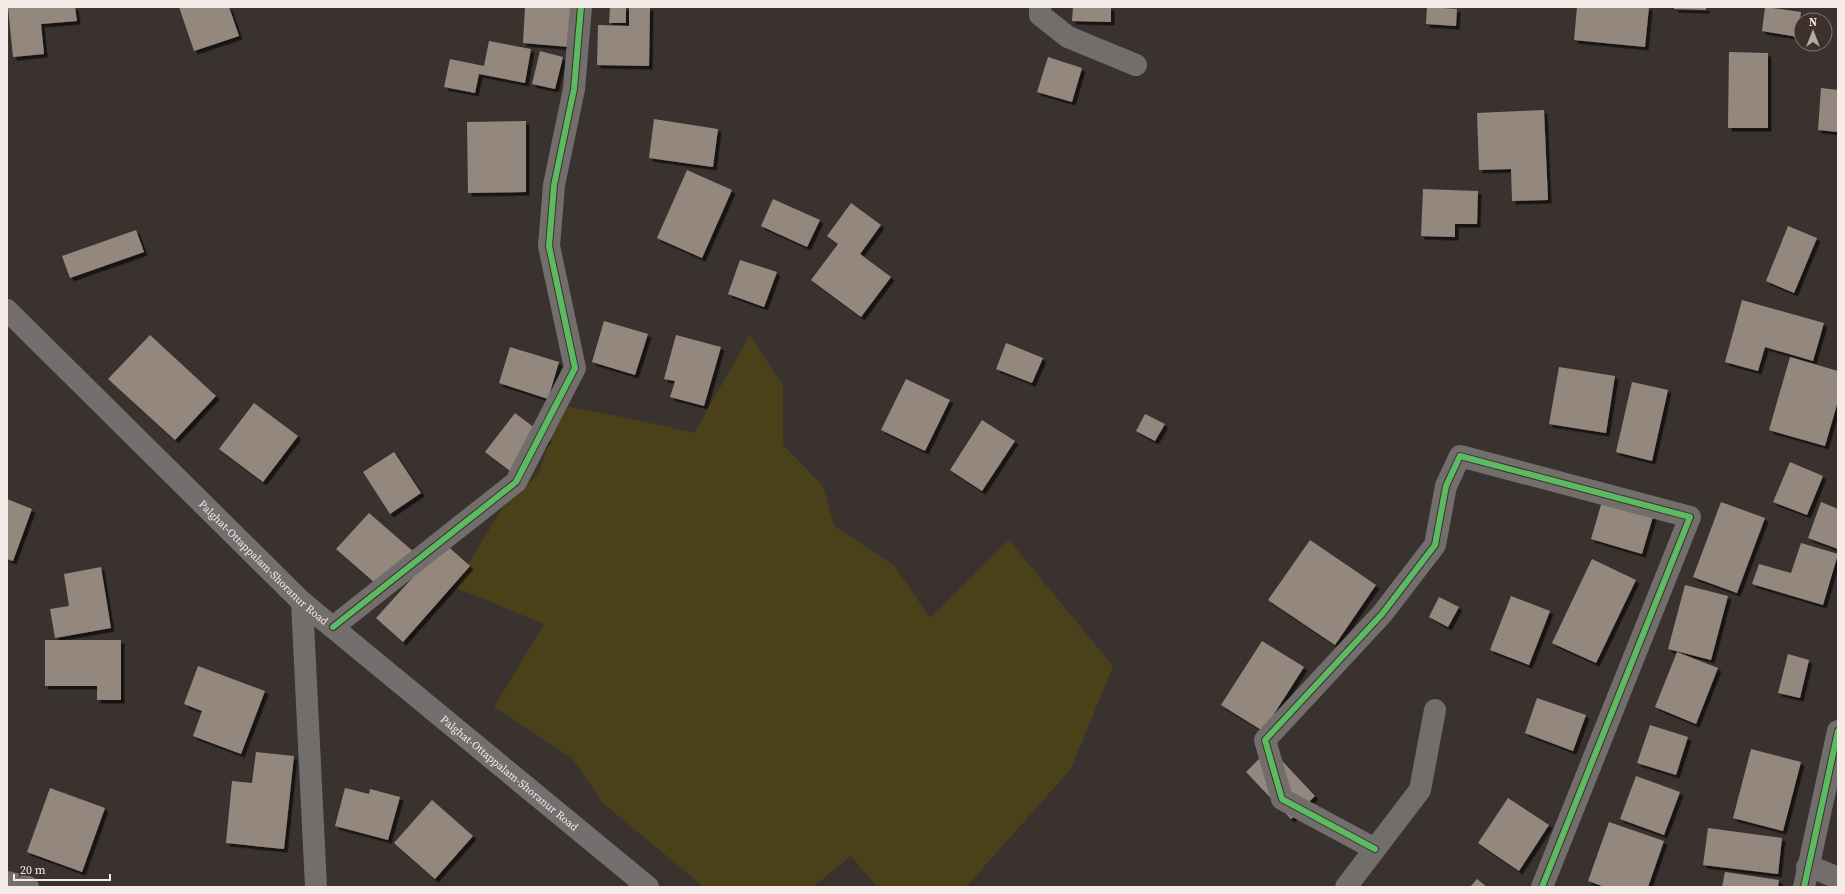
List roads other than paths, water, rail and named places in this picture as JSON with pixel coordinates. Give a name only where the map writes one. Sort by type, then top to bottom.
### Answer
[{"type":"main road","name":"Palghat-Ottappalam-Shoranur Road","points":[[7,310],[302,602],[648,887]]},
{"type":"street","points":[[333,627],[516,482],[575,368],[549,246],[554,185],[574,89],[581,7]]},
{"type":"street","points":[[1040,7],[1040,15],[1068,37],[1136,65]]},
{"type":"street","points":[[1375,849],[1282,799],[1264,740],[1382,614],[1435,546],[1446,486],[1460,456],[1690,517],[1542,887]]},
{"type":"street","points":[[302,602],[316,887]]},
{"type":"street","points":[[1346,887],[1420,790],[1435,710]]},
{"type":"street","points":[[1805,877],[1838,731]]},
{"type":"street","points":[[1805,877],[1814,868],[1838,878]]},
{"type":"street","points":[[7,882],[28,887]]}]
